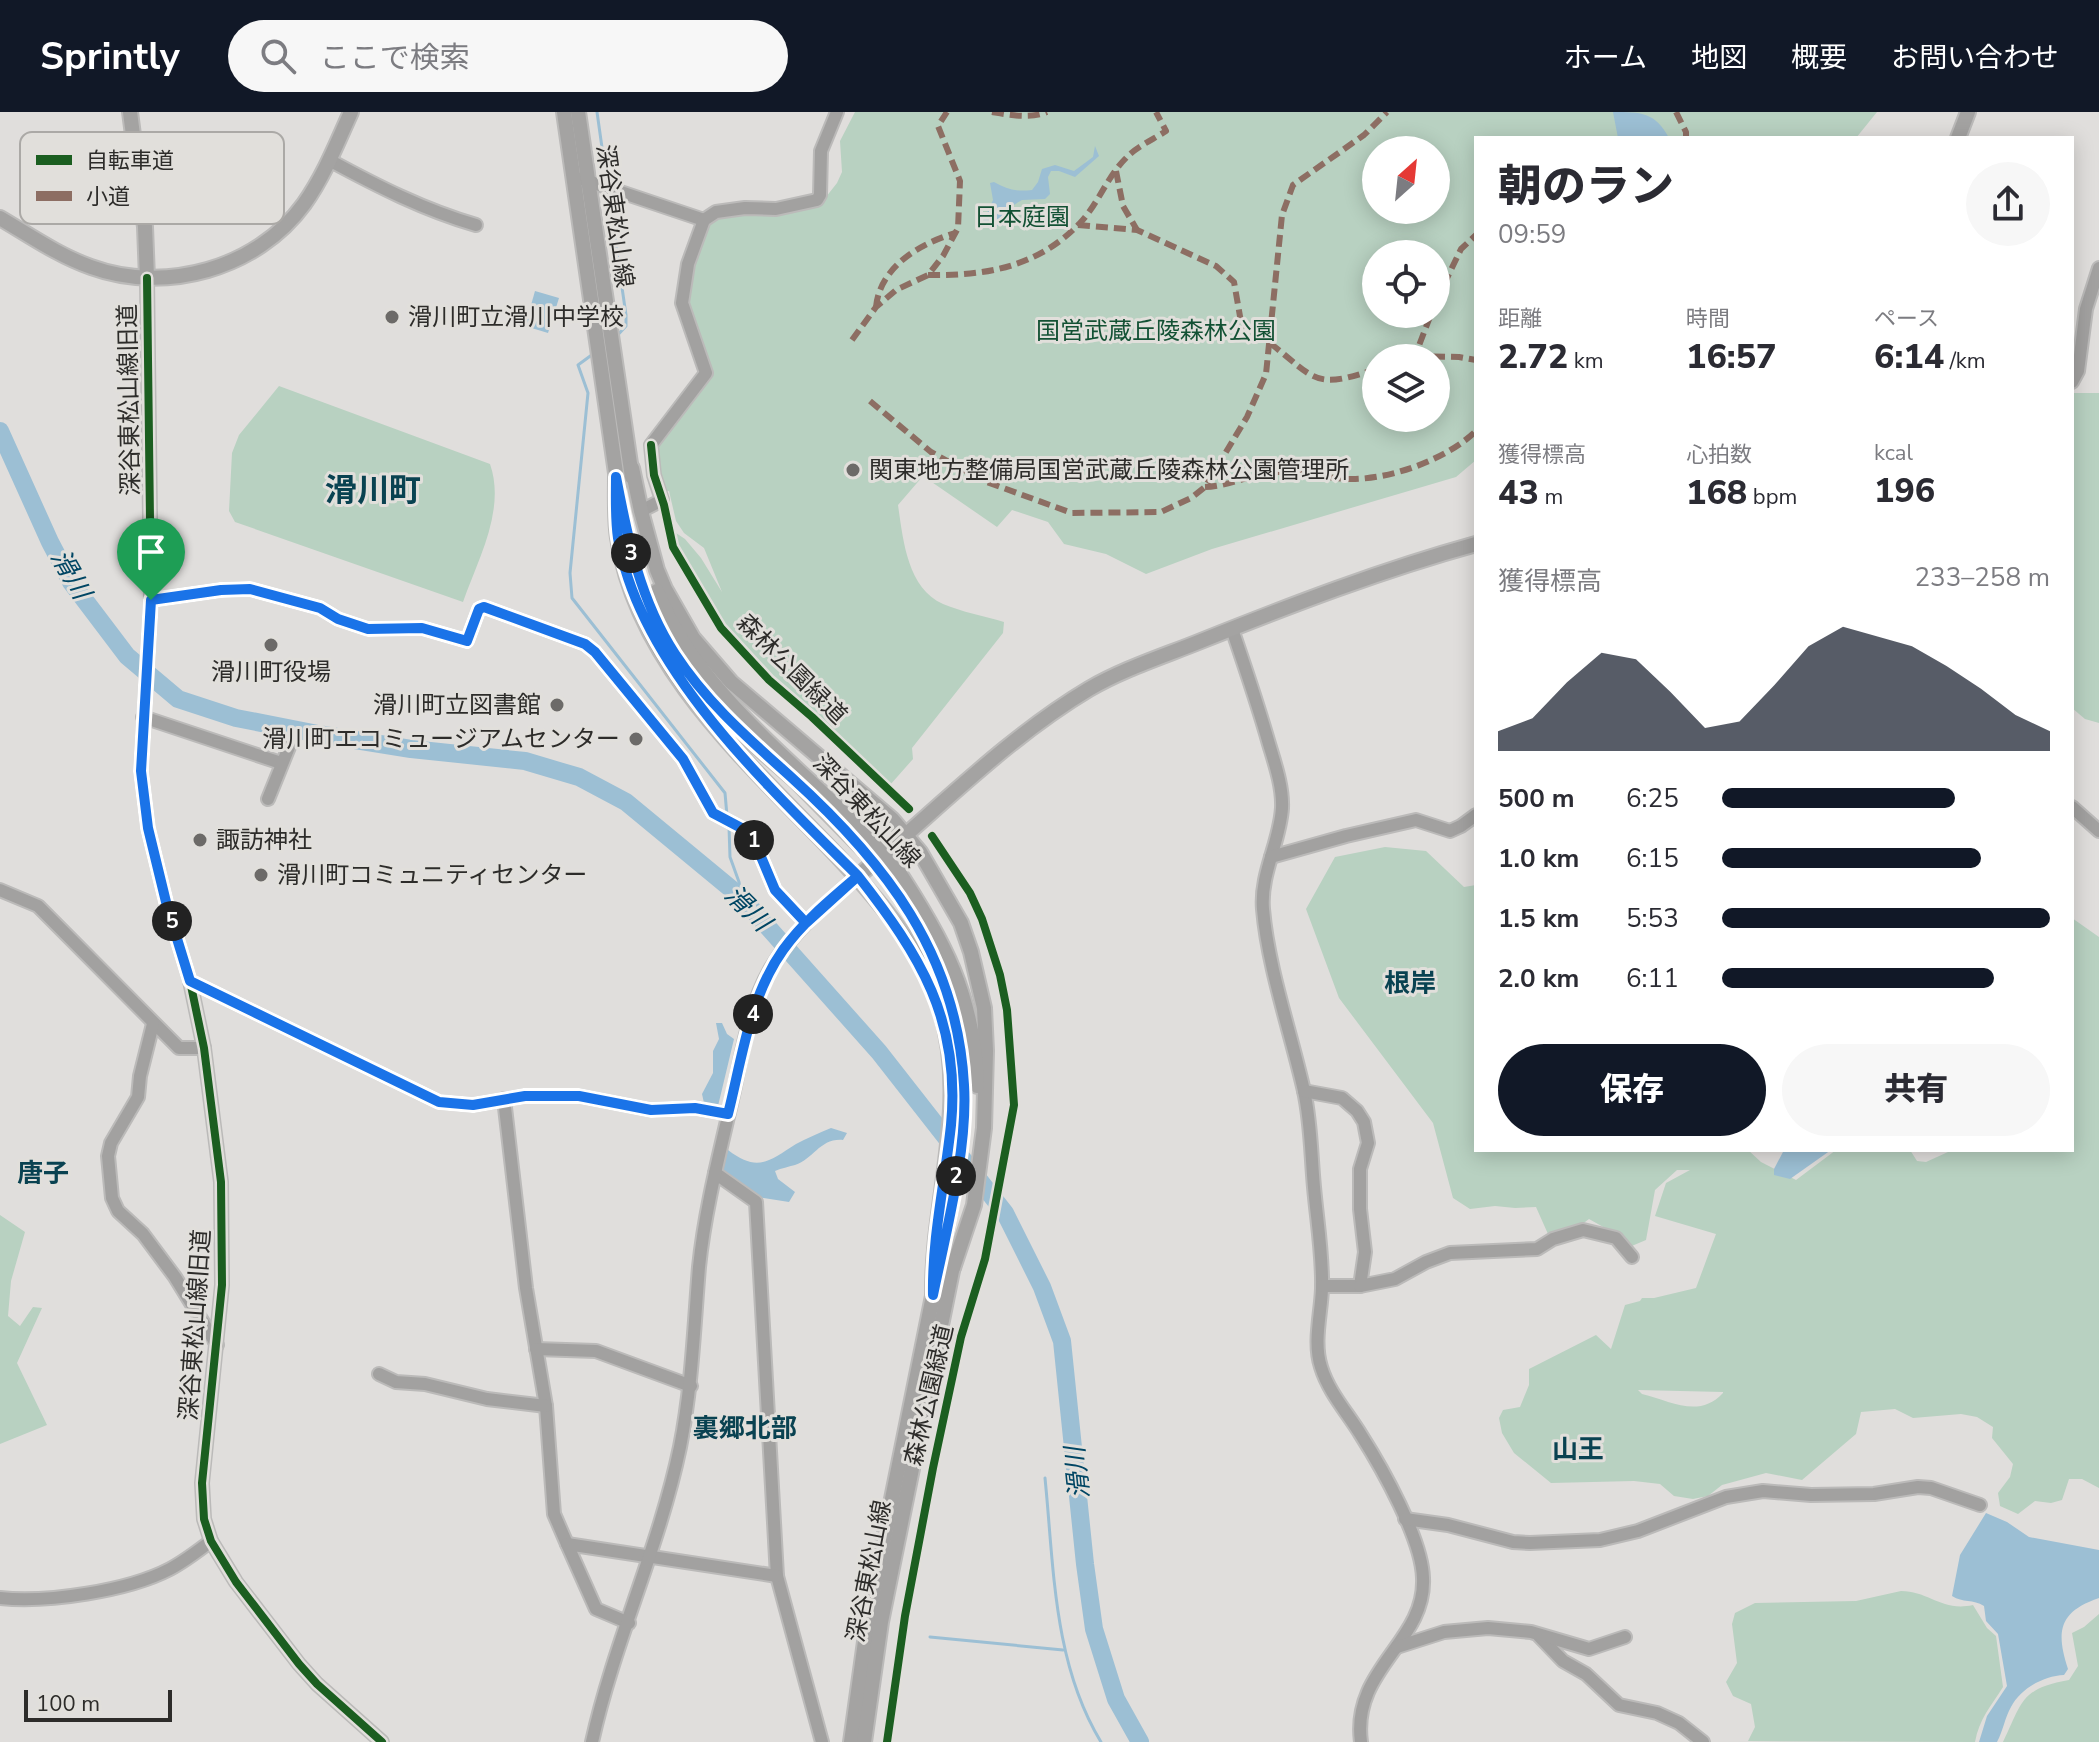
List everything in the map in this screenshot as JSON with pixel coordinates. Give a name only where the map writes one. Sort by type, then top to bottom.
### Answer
[{"type":"main road","points":[[130,112],[133,132]]},
{"type":"main road","points":[[0,218],[88,266],[107,273],[147,278],[172,277],[219,267],[258,247],[291,220],[314,189],[351,112]]},
{"type":"main road","name":"深谷東松山線","points":[[564,112],[581,179],[641,511],[665,589],[703,652],[731,682],[883,811],[907,836],[932,869],[961,923],[971,952],[984,1008],[984,1128],[974,1205],[953,1268]]},
{"type":"main road","name":"深谷東松山線","points":[[578,112],[581,179],[597,343],[616,477],[630,550],[650,609],[674,653],[737,729],[869,847]]},
{"type":"main road","points":[[1959,136],[1968,112]]},
{"type":"main road","points":[[144,224],[147,278]]},
{"type":"main road","name":"深谷東松山線","points":[[632,468],[632,496],[646,560],[664,610],[690,654],[746,719],[869,847],[927,913],[947,950],[970,1021],[977,1074],[973,1152],[953,1268],[881,1622],[864,1742]]},
{"type":"main road","name":"深谷東松山線","points":[[616,477],[618,538],[625,566],[634,595],[660,649],[707,716],[858,876],[885,911],[926,976],[941,1011],[953,1076],[953,1093],[933,1254],[933,1295]]},
{"type":"main road","points":[[858,876],[1050,714],[1103,682],[1338,587],[1474,545]]},
{"type":"main road","name":"深谷東松山線","points":[[851,1742],[869,1613],[962,1133],[964,1086],[956,1019],[941,972],[890,870]]},
{"type":"street","points":[[641,511],[662,500],[654,475],[651,445],[706,373],[682,303],[688,264],[704,220],[716,212],[745,208],[776,209],[817,200],[820,195],[821,151],[837,112]]},
{"type":"street","points":[[329,160],[374,185],[428,209],[476,225]]},
{"type":"street","points":[[581,179],[704,220]]},
{"type":"street","points":[[2074,378],[2078,371],[2086,309],[2099,268]]},
{"type":"street","name":"深谷東松山線旧道","points":[[147,278],[151,600],[141,771],[148,828],[190,981],[204,1048],[221,1182],[222,1285],[202,1483],[204,1519],[211,1541],[236,1582],[299,1664],[382,1742]]},
{"type":"street","points":[[151,600],[250,589],[320,608],[338,619],[368,629],[422,628],[467,641],[479,609],[484,607],[585,644],[595,652],[683,759],[713,813],[747,831],[754,840],[775,890],[802,927]]},
{"type":"street","points":[[1232,629],[1252,684],[1282,804],[1281,823],[1271,857],[1263,905],[1265,927],[1304,1091],[1322,1286],[1318,1348],[1320,1366],[1340,1405],[1361,1434],[1405,1519],[1421,1563],[1423,1589],[1415,1617],[1363,1701],[1361,1742]]},
{"type":"street","points":[[143,717],[281,763]]},
{"type":"street","points":[[268,799],[289,747]]},
{"type":"street","points":[[2074,809],[2099,831]]},
{"type":"street","points":[[1271,857],[1416,820],[1450,831],[1474,816]]},
{"type":"street","points":[[592,1742],[602,1697],[629,1623],[671,1487],[691,1386],[699,1267],[715,1173],[744,1043],[770,970],[802,927],[858,876]]},
{"type":"street","points":[[0,890],[38,906],[179,1048],[204,1048]]},
{"type":"street","points":[[190,981],[439,1102],[473,1105],[504,1099],[579,1096],[651,1110],[695,1108],[728,1114]]},
{"type":"street","points":[[153,1024],[138,1097],[111,1143],[108,1156],[112,1198],[118,1211],[143,1234],[175,1277],[217,1345]]},
{"type":"street","points":[[1304,1091],[1342,1098],[1364,1122],[1368,1143],[1360,1169],[1360,1209],[1365,1252],[1360,1286]]},
{"type":"street","points":[[504,1099],[526,1288],[546,1406],[554,1514],[596,1609],[629,1623]]},
{"type":"street","points":[[715,1173],[756,1202],[777,1576],[822,1742]]},
{"type":"street","points":[[1322,1286],[1360,1286],[1395,1279],[1450,1253],[1537,1249],[1553,1239],[1583,1230],[1616,1238],[1632,1257]]},
{"type":"street","points":[[536,1349],[596,1351],[691,1386]]},
{"type":"street","points":[[379,1374],[396,1382],[425,1384],[487,1399],[546,1406]]},
{"type":"street","points":[[1405,1519],[1530,1543],[1600,1540],[1638,1531],[1726,1497],[1763,1491],[1811,1495],[1897,1491],[1918,1487],[1931,1488],[1980,1505]]},
{"type":"street","points":[[0,1598],[49,1598],[135,1582],[170,1569],[211,1541]]},
{"type":"street","points":[[567,1544],[777,1576]]},
{"type":"street","points":[[1394,1648],[1444,1632],[1488,1628],[1531,1632],[1589,1649],[1625,1637]]},
{"type":"street","points":[[1539,1636],[1563,1661],[1586,1674],[1619,1705],[1657,1713],[1679,1723],[1703,1742]]},
{"type":"green space","name":"国営武蔵丘陵森林公園","points":[[855,112],[1877,112],[1858,136],[1474,136],[1474,462],[1456,477],[1212,549],[1146,574],[1106,554],[1064,544],[1048,522],[1012,510],[997,527],[923,476],[898,505],[905,547],[914,575],[931,597],[943,604],[1004,622],[1003,633],[912,748],[913,759],[890,785],[782,696],[755,671],[710,619],[694,592],[670,529],[685,539],[701,558],[722,592],[704,548],[684,533],[676,521],[669,491],[662,492],[654,450],[711,376],[685,306],[689,276],[706,224],[719,215],[822,202],[842,172],[840,141]]},
{"type":"green space","points":[[279,386],[490,464],[495,499],[492,517],[463,602],[235,522],[229,511],[232,453],[239,435]]},
{"type":"green space","points":[[2074,393],[2099,393],[2099,723],[2085,719],[2074,710]]},
{"type":"green space","points":[[1385,847],[1426,851],[1464,887],[1474,885],[1474,1152],[1750,1152],[1761,1162],[1796,1180],[1833,1152],[1911,1152],[1917,1161],[1926,1162],[1948,1152],[2074,1152],[2074,919],[2099,937],[2099,1488],[2082,1479],[2069,1479],[2062,1500],[2051,1503],[2035,1501],[2018,1514],[2000,1506],[1998,1493],[2010,1477],[2013,1464],[1992,1438],[1993,1427],[1977,1417],[1961,1414],[1913,1418],[1895,1409],[1861,1412],[1856,1434],[1802,1480],[1766,1473],[1722,1485],[1708,1496],[1693,1499],[1674,1496],[1660,1484],[1634,1481],[1551,1483],[1514,1453],[1502,1433],[1499,1418],[1503,1410],[1520,1407],[1529,1385],[1529,1369],[1596,1335],[1611,1349],[1625,1305],[1642,1298],[1696,1288],[1716,1234],[1655,1216],[1666,1183],[1690,1170],[1677,1170],[1655,1190],[1646,1240],[1627,1248],[1614,1233],[1589,1219],[1581,1225],[1548,1234],[1536,1207],[1470,1209],[1453,1198],[1433,1123],[1339,998],[1306,909],[1335,857]],"holes":[[[1638,1390],[1723,1393],[1714,1401],[1694,1407],[1674,1404]]]},
{"type":"green space","points":[[0,1215],[25,1232],[11,1281],[8,1316],[20,1326],[33,1307],[42,1308],[17,1363],[47,1425],[0,1444]]},
{"type":"green space","points":[[1901,1591],[1953,1606],[1973,1605],[1987,1628],[1996,1636],[2003,1687],[1982,1720],[1975,1742],[1748,1741],[1755,1727],[1751,1704],[1733,1696],[1726,1682],[1737,1663],[1732,1624],[1735,1613],[1755,1603],[1856,1601]]},
{"type":"green space","points":[[2099,1614],[2099,1742],[2003,1742],[2025,1699],[2041,1688],[2069,1680],[2078,1666],[2072,1633]]},
{"type":"water","points":[[1613,112],[1632,112],[1653,118],[1668,136],[1618,136]]},
{"type":"water","points":[[1095,146],[1099,156],[1075,177],[1051,171],[1048,177],[1050,194],[1045,199],[1022,200],[1012,206],[1011,218],[1002,226],[985,225],[984,220],[993,200],[990,183],[1016,190],[1032,190],[1042,169],[1055,165],[1074,171],[1093,157]]},
{"type":"water","points":[[535,291],[559,298],[548,333],[525,326]]},
{"type":"water","points":[[716,1023],[722,1023],[727,1034],[734,1039],[718,1106],[704,1103],[702,1094],[713,1073],[713,1051],[719,1039]]},
{"type":"water","points":[[831,1128],[847,1133],[843,1140],[828,1142],[802,1162],[775,1171],[778,1179],[795,1192],[789,1202],[757,1197],[722,1172],[728,1150],[747,1161],[763,1162]]},
{"type":"water","points":[[1783,1152],[1828,1152],[1790,1179],[1774,1175]]},
{"type":"water","points":[[1986,1513],[2029,1537],[2099,1550],[2099,1598],[2075,1610],[2064,1625],[2062,1644],[2068,1669],[2064,1675],[2041,1681],[2027,1689],[2015,1700],[1997,1742],[1979,1742],[1987,1716],[2007,1686],[1998,1634],[1986,1621],[1984,1606],[1952,1596],[1960,1555]]},
{"type":"waterway","points":[[597,112],[607,183]]},
{"type":"waterway","points":[[608,191],[626,315],[626,326],[615,338]]},
{"type":"waterway","points":[[593,354],[578,365],[588,393],[570,573],[572,598],[725,793],[727,816]]},
{"type":"waterway","name":"滑川","points":[[0,431],[71,582],[127,656],[178,699],[236,718],[318,734],[411,749],[525,761],[579,777],[626,802],[741,897],[879,1052],[1005,1213],[1042,1287],[1062,1341],[1094,1629],[1116,1699],[1140,1742]]},
{"type":"waterway","points":[[729,827],[730,857],[741,897]]},
{"type":"waterway","points":[[1045,1478],[1058,1614],[1073,1680],[1101,1742]]},
{"type":"waterway","points":[[930,1637],[1063,1650]]},
{"type":"marked path","points":[[852,340],[876,307],[896,290],[928,275],[943,256],[958,228],[960,181],[938,126],[947,112]]},
{"type":"marked path","points":[[992,112],[1027,116],[1047,112]]},
{"type":"marked path","points":[[928,275],[991,271],[1010,266],[1047,250],[1064,238],[1086,216],[1126,158],[1166,131],[1156,112]]},
{"type":"marked path","points":[[870,401],[931,452],[984,481],[1072,513],[1161,512],[1191,498],[1205,487],[1247,417],[1266,374],[1282,215],[1293,185],[1364,135],[1387,112]]},
{"type":"marked path","points":[[1676,112],[1686,136]]},
{"type":"marked path","points":[[1116,171],[1123,206],[1137,230]]},
{"type":"marked path","points":[[1078,225],[1137,230],[1216,266],[1234,282],[1241,322],[1248,328],[1270,334]]},
{"type":"marked path","points":[[876,307],[879,293],[893,269],[915,251],[955,233]]},
{"type":"marked path","points":[[1450,272],[1461,249],[1474,237]]},
{"type":"marked path","points":[[1420,344],[1426,328]]},
{"type":"marked path","points":[[1270,343],[1317,378],[1340,379],[1362,373]]},
{"type":"marked path","points":[[1450,357],[1474,360]]},
{"type":"marked path","points":[[1205,487],[1278,472],[1352,479],[1384,475],[1418,466],[1450,450],[1474,433]]},
{"type":"cycle path","points":[[147,278],[151,600],[141,771],[148,828],[190,981],[204,1048],[221,1182],[222,1285],[202,1483],[204,1519],[211,1541],[236,1582],[299,1664],[382,1742]]},
{"type":"cycle path","name":"森林公園緑道","points":[[651,445],[654,475],[673,547],[721,628],[769,680],[909,809]]},
{"type":"cycle path","name":"森林公園緑道","points":[[887,1742],[905,1616],[933,1468],[961,1337],[985,1259],[1014,1105],[1007,1010],[1000,975],[970,893],[932,836]]},
{"type":"place","name":"滑川町立滑川中学校","points":[[392,317]]},
{"type":"place","name":"関東地方整備局国営武蔵丘陵森林公園管理所","points":[[853,470]]},
{"type":"place","name":"滑川町役場","points":[[271,645]]},
{"type":"place","name":"滑川町立図書館","points":[[557,705]]},
{"type":"place","name":"滑川町エコミュージアムセンター","points":[[636,739]]},
{"type":"place","name":"諏訪神社","points":[[200,840]]},
{"type":"place","name":"滑川町コミュニティセンター","points":[[261,875]]},
{"type":"district","name":"滑川町","points":[[373,490]]},
{"type":"district","name":"根岸","points":[[1410,983]]},
{"type":"district","name":"唐子","points":[[43,1173]]},
{"type":"district","name":"裏郷北部","points":[[745,1428]]},
{"type":"district","name":"山王","points":[[1578,1449]]},
{"type":"route","points":[[151,600],[141,771],[148,828],[190,981],[439,1102],[473,1105],[525,1096],[579,1096],[651,1110],[695,1108],[728,1114],[753,1012],[770,970],[800,929],[858,876],[707,716],[660,649],[634,595],[625,566],[618,538],[616,477],[630,550],[641,585],[674,653],[709,699],[737,729],[795,780],[885,874],[924,934],[941,972],[958,1032],[964,1116],[933,1295],[933,1254],[953,1093],[947,1040],[941,1011],[926,976],[885,911],[858,876],[831,898],[806,923],[775,890],[754,840],[747,831],[713,813],[683,759],[595,652],[585,644],[484,607],[479,609],[467,641],[422,628],[368,629],[338,619],[320,608],[250,589],[151,600]]},
{"type":"park label","name":"日本庭園","points":[[1022,217]]}]
